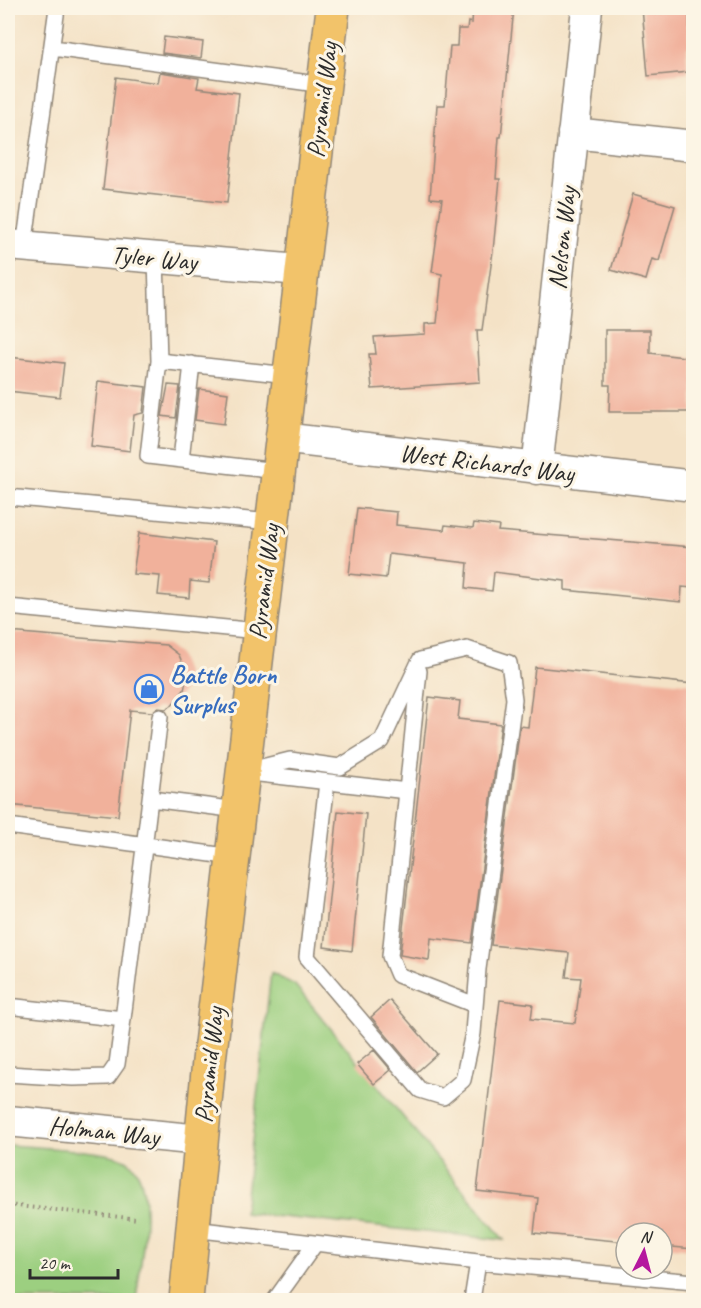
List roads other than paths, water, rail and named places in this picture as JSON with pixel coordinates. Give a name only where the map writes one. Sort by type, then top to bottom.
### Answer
[{"type":"main road","name":"Pyramid Way","points":[[186,1300],[201,1140],[242,772],[333,8]]},
{"type":"street","name":"Nelson Way","points":[[537,469],[587,8]]},
{"type":"street","points":[[573,133],[693,146]]},
{"type":"street","name":"Tyler Way","points":[[16,246],[300,270]]},
{"type":"street","name":"West Richards Way","points":[[281,438],[693,486]]},
{"type":"street","name":"Holman Way","points":[[8,1121],[201,1140]]},
{"type":"lane","points":[[16,246],[54,48],[57,8]]},
{"type":"lane","points":[[54,48],[324,85]]},
{"type":"lane","points":[[156,258],[159,361],[148,456],[278,471]]},
{"type":"lane","points":[[159,361],[289,375]]},
{"type":"lane","points":[[181,459],[192,364]]},
{"type":"lane","points":[[8,497],[271,522]]},
{"type":"lane","points":[[8,607],[258,632]]},
{"type":"lane","points":[[327,782],[307,957],[420,1090],[443,1097],[463,1080],[473,1033],[514,699],[509,663],[467,650],[420,660]]},
{"type":"lane","points":[[242,772],[290,760],[340,767],[382,741],[420,660]]},
{"type":"lane","points":[[420,660],[390,956],[398,975],[475,1005]]},
{"type":"lane","points":[[8,1074],[73,1078],[108,1077],[117,1064],[160,717]]},
{"type":"lane","points":[[242,772],[407,791]]},
{"type":"lane","points":[[151,799],[238,810]]},
{"type":"lane","points":[[8,826],[233,857]]},
{"type":"lane","points":[[8,1006],[123,1019]]},
{"type":"lane","points":[[193,1229],[478,1262],[693,1282]]},
{"type":"lane","points":[[275,1300],[315,1244]]},
{"type":"lane","points":[[472,1300],[478,1262]]},
{"type":"place","name":"Battle Born Surplus","points":[[149,689]]}]
